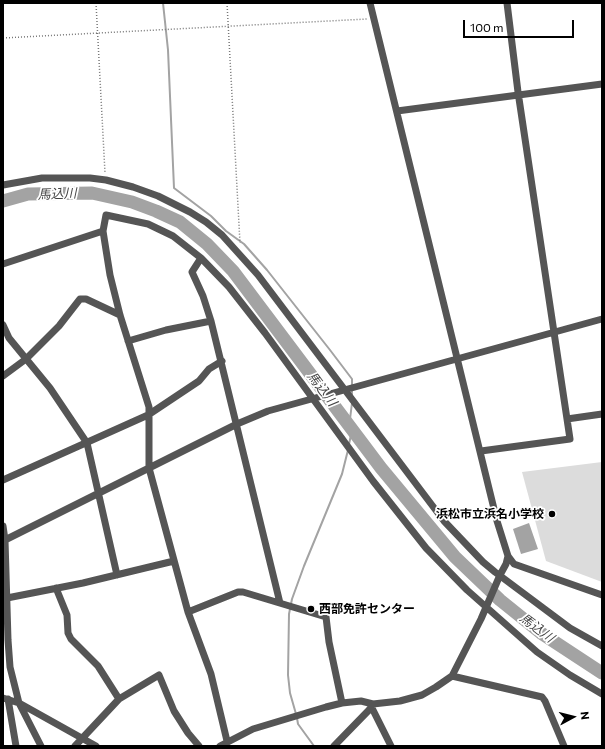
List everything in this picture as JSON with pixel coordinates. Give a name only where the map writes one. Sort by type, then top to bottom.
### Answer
[{"type":"street","points":[[370,3],[497,521],[508,556],[514,564],[602,595]]},
{"type":"street","points":[[481,451],[570,439],[518,95],[507,3]]},
{"type":"street","points":[[397,111],[602,84]]},
{"type":"street","points":[[3,185],[50,178],[90,178],[106,180],[133,187],[158,196],[206,222],[222,236],[258,275],[444,521],[483,562],[532,601],[570,628],[602,646]]},
{"type":"street","points":[[227,741],[211,674],[188,612],[149,468],[149,407],[120,315],[110,275],[106,239],[103,231],[106,214],[148,224],[173,236],[201,258],[229,286],[314,398],[373,481],[426,548],[467,590],[538,652],[570,675],[602,694]]},
{"type":"street","points":[[3,264],[103,231]]},
{"type":"street","points":[[201,258],[192,272],[203,296],[222,361],[269,562],[283,604]]},
{"type":"street","points":[[3,376],[26,359],[59,326],[80,299],[86,299],[120,315]]},
{"type":"street","points":[[5,540],[237,424],[278,407],[602,319]]},
{"type":"street","points":[[128,341],[166,330],[211,321]]},
{"type":"street","points":[[3,325],[9,338],[50,388],[87,443],[117,575]]},
{"type":"street","points":[[3,480],[148,415],[199,382],[208,369],[222,361]]},
{"type":"street","points":[[567,419],[602,414]]},
{"type":"street","points":[[3,526],[5,540],[10,667],[19,703],[41,746]]},
{"type":"street","points":[[220,746],[227,741],[253,729],[301,714],[342,703],[360,701],[372,705],[400,701],[422,695],[436,687],[452,676],[467,648],[506,564],[508,556]]},
{"type":"street","points":[[7,598],[174,562]]},
{"type":"street","points":[[56,588],[67,615],[68,633],[71,639],[98,666],[119,699]]},
{"type":"street","points":[[188,612],[238,592],[243,592],[326,617],[329,642],[342,703]]},
{"type":"street","points":[[75,746],[119,699],[159,675],[174,711],[188,733],[199,746]]},
{"type":"street","points":[[452,676],[542,698],[545,701],[564,746]]},
{"type":"street","points":[[16,746],[5,699],[19,703],[96,746]]},
{"type":"street","points":[[334,746],[372,705]]},
{"type":"street","points":[[372,705],[391,746]]},
{"type":"path","points":[[96,3],[106,180]]},
{"type":"path","points":[[227,3],[240,246]]},
{"type":"path","points":[[3,38],[373,19]]},
{"type":"shaded area","points":[[602,462],[602,582],[546,561],[522,472]]},
{"type":"shaded area","points":[[529,523],[538,549],[521,554],[513,529]]},
{"type":"waterway","points":[[163,3],[168,50],[174,188],[211,216],[226,231],[244,244],[267,270],[352,379],[352,395]]},
{"type":"waterway","name":"馬込川","points":[[3,201],[28,194],[92,193],[132,202],[180,222],[207,244],[233,271],[381,468],[455,557],[500,600],[541,633],[602,673]]},
{"type":"waterway","name":"馬込川","points":[[349,444],[351,435],[349,427],[352,403]]},
{"type":"waterway","points":[[296,714],[290,693],[288,675],[289,614],[292,599],[304,566],[342,474],[348,450]]},
{"type":"waterway","points":[[297,718],[298,724],[314,746]]},
{"type":"place","name":"浜松市立浜名小学校","points":[[552,514]]},
{"type":"place","name":"西部免許センター","points":[[311,609]]}]
